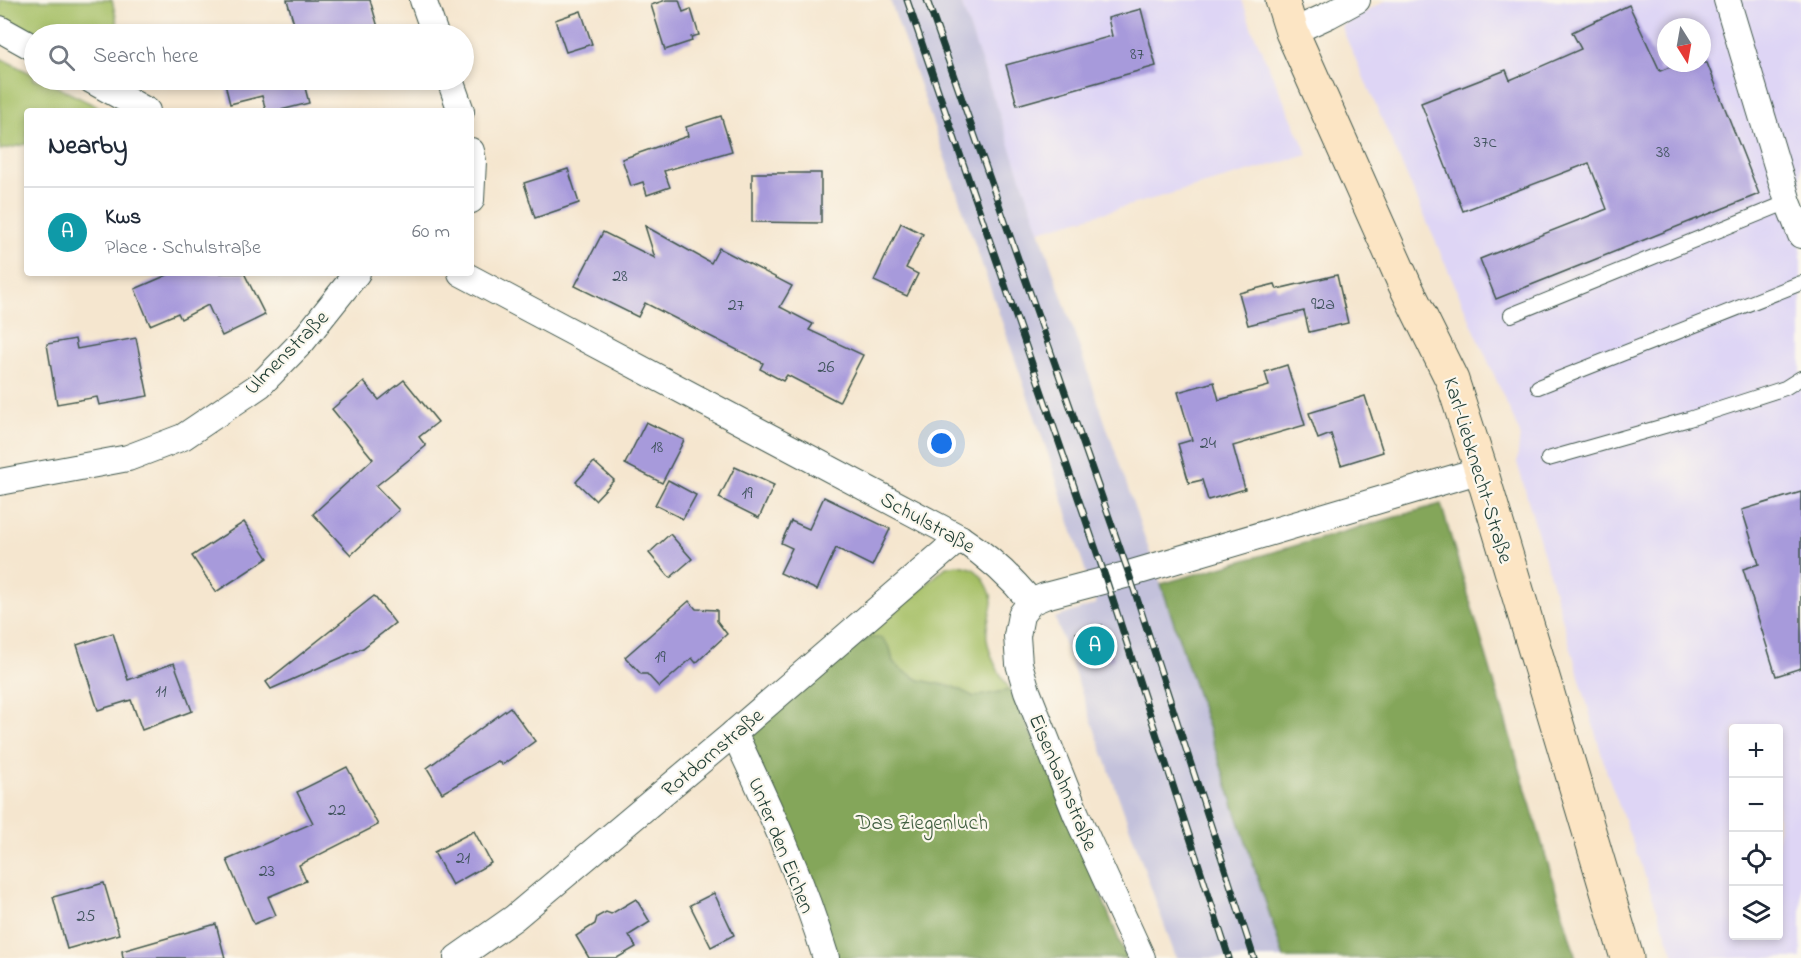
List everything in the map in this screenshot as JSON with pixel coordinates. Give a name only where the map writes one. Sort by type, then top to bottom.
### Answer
[{"type":"street","points":[[423,0],[431,24]]},
{"type":"street","name":"Karl-Liebknecht-Straße","points":[[1282,0],[1292,32],[1405,285],[1452,380],[1627,958]]},
{"type":"street","points":[[1292,32],[1357,0]]},
{"type":"street","points":[[1727,0],[1788,202],[1801,235]]},
{"type":"street","points":[[0,28],[24,42]]},
{"type":"street","points":[[109,90],[142,108]]},
{"type":"street","points":[[454,90],[460,108]]},
{"type":"street","name":"Ulmenstraße","points":[[0,482],[128,458],[183,437],[260,385],[302,342],[355,276]]},
{"type":"street","name":"Schulstraße","points":[[467,276],[960,538],[984,554],[1012,579],[1031,602]]},
{"type":"street","points":[[1031,602],[1481,470]]},
{"type":"street","name":"Rotdornstraße","points":[[457,958],[514,918],[734,734],[960,538]]},
{"type":"street","name":"Eisenbahnstraße","points":[[1031,602],[1022,615],[1017,636],[1019,664],[1027,691],[1076,814],[1142,958]]},
{"type":"street","name":"Unter den Eichen","points":[[734,734],[798,878],[826,958]]},
{"type":"lane","points":[[1511,315],[1788,202]]},
{"type":"lane","points":[[1538,387],[1801,283]]},
{"type":"lane","points":[[1548,459],[1689,420],[1785,388],[1801,378]]},
{"type":"shaded area","points":[[890,0],[960,0],[1161,585],[1284,958],[1176,958],[1055,618],[1096,604],[1049,457]]},
{"type":"shaded area","points":[[960,0],[1242,0],[1252,29],[1308,155],[1039,231]]},
{"type":"shaded area","points":[[1387,0],[1801,0],[1801,958],[1675,958],[1607,773],[1517,462],[1520,434],[1341,26]]},
{"type":"green space","points":[[0,0],[112,0],[118,24],[24,24],[24,30],[0,21]]},
{"type":"green space","points":[[0,58],[24,70],[24,90],[63,90],[100,108],[24,108],[24,145],[0,150]]},
{"type":"green space","points":[[1441,504],[1576,958],[1284,958],[1161,584]]},
{"type":"green space","points":[[957,565],[975,570],[989,589],[992,602],[987,630],[988,646],[1010,690],[974,697],[954,687],[919,680],[893,662],[890,648],[870,638],[858,644],[946,567]]},
{"type":"green space","name":"Das Ziegenluch","points":[[870,638],[882,638],[890,648],[893,662],[919,680],[954,687],[974,697],[1010,690],[1067,809],[1126,958],[826,958],[734,733],[838,644],[848,652]]},
{"type":"building","points":[[287,0],[370,0],[377,24],[294,24]]},
{"type":"building","points":[[666,0],[679,0],[683,12],[691,9],[699,35],[691,37],[692,41],[665,50],[651,5]]},
{"type":"building","points":[[1629,5],[1657,65],[1657,72],[1711,72],[1759,194],[1496,299],[1480,259],[1607,209],[1589,163],[1463,211],[1421,103],[1506,70],[1510,80],[1581,49],[1572,32]]},
{"type":"building","points":[[1141,9],[1156,66],[1017,105],[1006,65],[1112,36],[1108,18]]},
{"type":"building","points":[[581,11],[592,44],[566,52],[555,20]]},
{"type":"building","points":[[226,90],[306,90],[309,103],[289,108],[265,108],[262,96],[230,104]]},
{"type":"building","points":[[721,116],[732,151],[664,171],[670,187],[647,195],[643,182],[631,186],[622,159],[688,136],[686,127]]},
{"type":"building","points":[[568,169],[579,203],[535,218],[524,183]]},
{"type":"building","points":[[752,173],[821,173],[821,223],[752,222]]},
{"type":"building","points":[[901,223],[923,234],[906,268],[918,274],[907,296],[874,281]]},
{"type":"building","points":[[645,226],[711,263],[719,248],[792,286],[780,307],[813,324],[809,330],[863,355],[839,402],[787,375],[783,381],[760,369],[763,363],[645,303],[638,317],[575,286],[603,232],[655,258]]},
{"type":"building","points":[[1337,275],[1348,323],[1309,332],[1304,311],[1248,325],[1239,293],[1275,284],[1277,289]]},
{"type":"building","points":[[165,276],[246,276],[265,315],[222,336],[208,305],[181,319],[178,313],[150,325],[135,289]]},
{"type":"building","points":[[136,338],[148,396],[99,405],[97,397],[57,404],[47,344],[75,339],[77,349]]},
{"type":"building","points":[[1287,365],[1305,425],[1233,446],[1245,489],[1208,500],[1202,480],[1189,483],[1178,444],[1192,440],[1178,392],[1214,382],[1219,400],[1269,386],[1265,372]]},
{"type":"building","points":[[404,380],[438,422],[419,437],[426,446],[376,486],[399,510],[351,555],[313,514],[373,459],[332,409],[364,382],[379,400]]},
{"type":"building","points":[[1365,396],[1383,452],[1341,465],[1331,434],[1318,439],[1309,413]]},
{"type":"building","points":[[646,422],[684,440],[662,483],[625,464]]},
{"type":"building","points":[[594,462],[614,480],[595,500],[576,482]]},
{"type":"building","points":[[735,467],[774,485],[759,518],[719,498]]},
{"type":"building","points":[[668,480],[696,495],[683,519],[655,505]]},
{"type":"building","points":[[1801,492],[1801,668],[1776,676],[1743,569],[1759,564],[1742,510]]},
{"type":"building","points":[[824,497],[890,529],[872,566],[836,548],[817,590],[780,573],[792,548],[781,543],[791,521],[809,529]]},
{"type":"building","points":[[244,522],[268,558],[216,592],[192,556]]},
{"type":"building","points":[[670,534],[692,559],[670,578],[649,553]]},
{"type":"building","points":[[374,596],[395,623],[363,648],[271,689],[266,682]]},
{"type":"building","points":[[689,601],[696,609],[717,610],[717,621],[727,634],[696,663],[692,658],[659,687],[647,674],[641,674],[625,657]]},
{"type":"building","points":[[1102,625],[1114,659],[1088,667],[1076,633]]},
{"type":"building","points":[[113,633],[128,680],[174,663],[192,711],[142,730],[131,700],[98,710],[77,645]]},
{"type":"building","points":[[510,707],[535,741],[502,765],[498,761],[442,793],[427,768]]},
{"type":"building","points":[[347,767],[378,825],[299,865],[306,881],[268,897],[276,915],[254,924],[227,860],[313,823],[297,792]]},
{"type":"building","points":[[474,831],[491,863],[452,885],[434,852]]},
{"type":"building","points":[[104,883],[119,934],[67,949],[53,897]]},
{"type":"building","points":[[714,893],[734,935],[711,947],[690,905]]},
{"type":"building","points":[[636,899],[650,922],[629,935],[636,947],[617,958],[589,958],[576,936],[595,924],[597,917],[606,912],[611,914]]},
{"type":"building","points":[[216,924],[225,958],[123,958],[122,951]]},
{"type":"railway","points":[[907,0],[1106,579],[1229,958]]},
{"type":"railway","points":[[927,0],[1129,574],[1254,958]]},
{"type":"place","name":"Kws","points":[[1095,646]]}]
